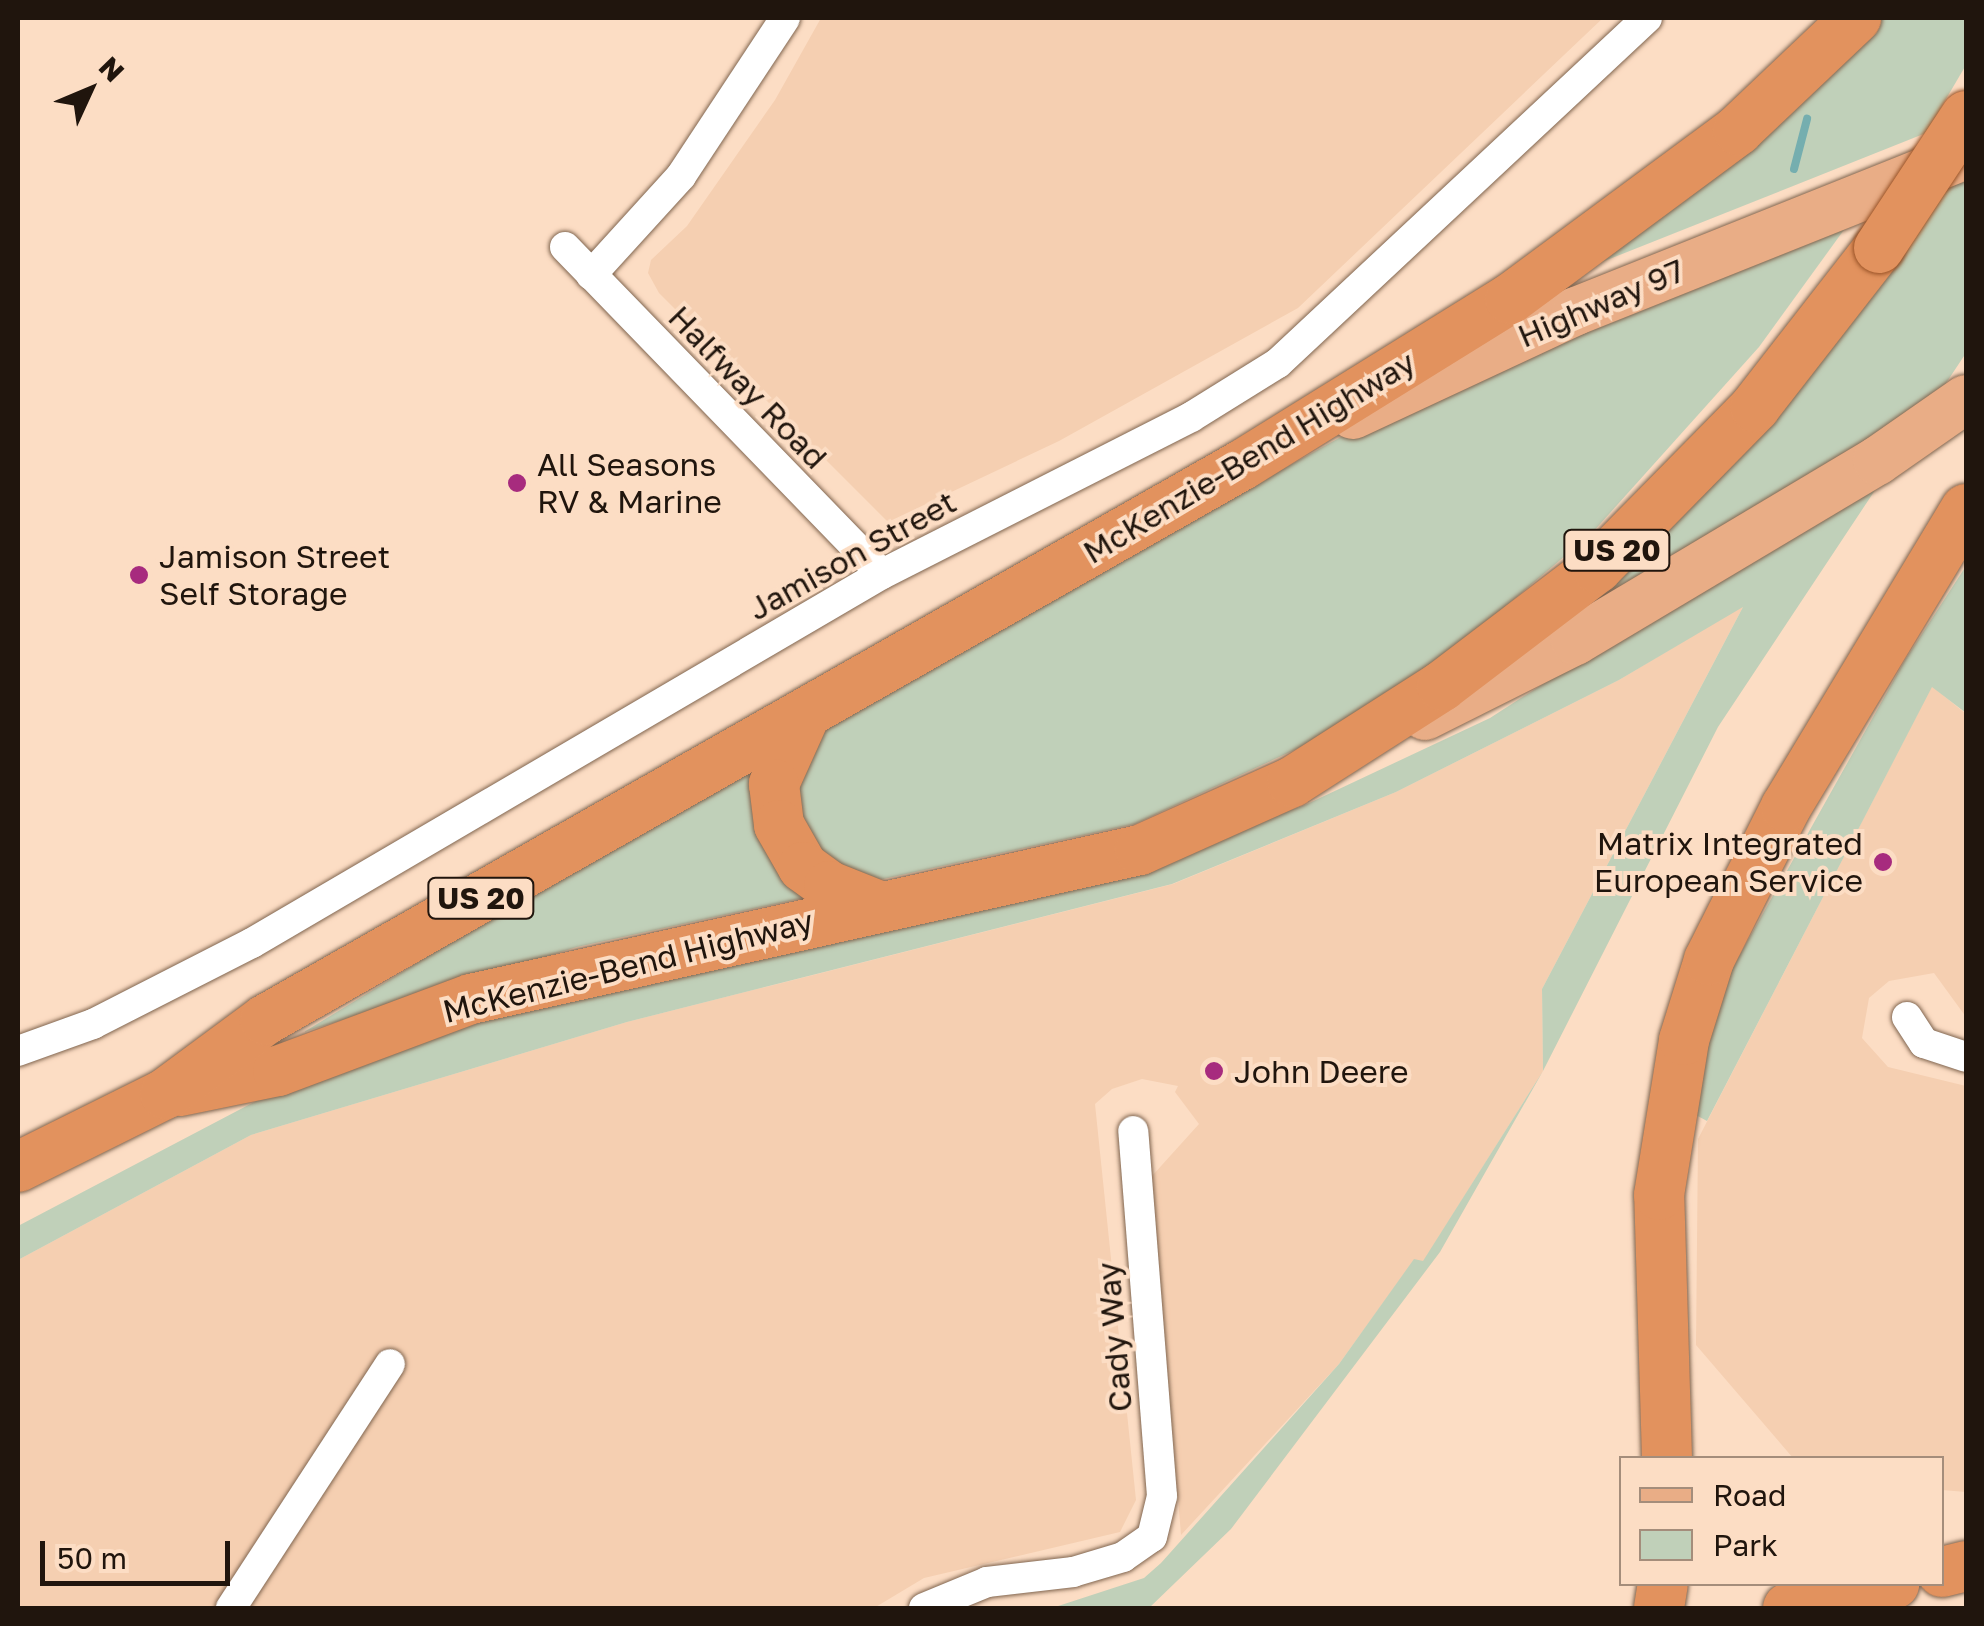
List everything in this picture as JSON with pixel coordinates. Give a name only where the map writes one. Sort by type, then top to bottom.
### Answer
[{"type":"highway","name":"McKenzie-Bend Highway","points":[[165,1094],[265,1020],[1242,465],[1596,242],[1738,130],[1856,18]]},
{"type":"highway","name":"McKenzie-Bend Highway","points":[[165,1094],[278,1071],[470,999],[1140,850],[1292,782],[1442,686],[1597,568],[1755,407],[1878,248],[1966,116]]},
{"type":"highway","points":[[1667,1456],[1659,1195],[1684,1040],[1710,960],[1786,807],[1966,509]]},
{"type":"highway","points":[[805,715],[774,784],[779,825],[803,866],[828,886],[880,906]]},
{"type":"highway","name":"US 20","points":[[18,1168],[165,1094]]},
{"type":"highway","points":[[1788,1608],[1885,1586]]},
{"type":"main road","name":"Highway 97","points":[[1242,465],[1576,312],[1966,155]]},
{"type":"main road","points":[[1292,782],[1575,641],[1877,461],[1966,400]]},
{"type":"street","points":[[591,274],[682,176],[784,18]]},
{"type":"street","name":"Jamison Street","points":[[18,1050],[93,1024],[252,943],[882,574],[1191,417],[1278,363],[1647,18]]},
{"type":"street","name":"Halfway Road","points":[[564,247],[882,574]]},
{"type":"street","points":[[1907,1017],[1924,1043],[1966,1057]]},
{"type":"street","name":"Cady Way","points":[[924,1608],[987,1582],[1073,1572],[1122,1557],[1152,1537],[1162,1496],[1133,1131]]},
{"type":"street","points":[[231,1608],[390,1364]]},
{"type":"shaded area","points":[[821,18],[1603,18],[1298,308],[1059,441],[888,522],[659,293],[648,273],[651,260],[687,226],[775,100]]},
{"type":"shaded area","points":[[1744,605],[1542,989],[1543,1071],[1423,1262],[1414,1260],[1339,1364],[1181,1535],[1152,1176],[1199,1124],[1175,1092],[1178,1086],[1142,1079],[1112,1089],[1095,1104],[1136,1500],[1120,1532],[924,1578],[874,1608],[246,1608],[403,1367],[382,1349],[214,1608],[18,1608],[18,1260],[251,1135],[627,1022],[1173,884],[1396,792],[1619,680]]},
{"type":"shaded area","points":[[1932,686],[1966,714],[1966,1017],[1934,973],[1889,981],[1869,998],[1862,1038],[1888,1067],[1966,1086],[1966,1492],[1944,1490],[1944,1456],[1791,1456],[1696,1345],[1698,1139]]},
{"type":"green space","points":[[1874,18],[1966,18],[1966,65],[1926,133],[1597,264]]},
{"type":"green space","points":[[1966,174],[1966,353],[1718,727],[1543,1071],[1542,989],[1743,607],[1619,680],[1396,792],[1172,884],[627,1022],[251,1135],[18,1260],[18,1226],[317,1069],[517,1012],[1156,858],[1305,805],[1490,718],[1588,655],[1461,703],[1923,189]]},
{"type":"green space","points":[[1854,216],[1759,347],[1592,533],[1434,667],[1316,740],[1135,824],[879,880],[849,878],[790,821],[809,732],[1348,433]]},
{"type":"green space","points":[[1966,566],[1966,713],[1932,687],[1707,1121],[1683,1108],[1710,1008],[1905,660]]},
{"type":"green space","points":[[758,755],[813,896],[577,947],[304,1032]]},
{"type":"green space","points":[[1543,1071],[1440,1252],[1231,1529],[1149,1608],[1052,1608],[1144,1578],[1161,1563],[1339,1364],[1414,1259],[1423,1261]]},
{"type":"waterway","points":[[1794,169],[1807,119]]},
{"type":"place","name":"All Seasons RV & Marine","points":[[517,483]]},
{"type":"place","name":"Jamison Street Self Storage","points":[[139,575]]},
{"type":"place","name":"Matrix Integrated European Service","points":[[1883,862]]},
{"type":"place","name":"John Deere","points":[[1214,1071]]}]
